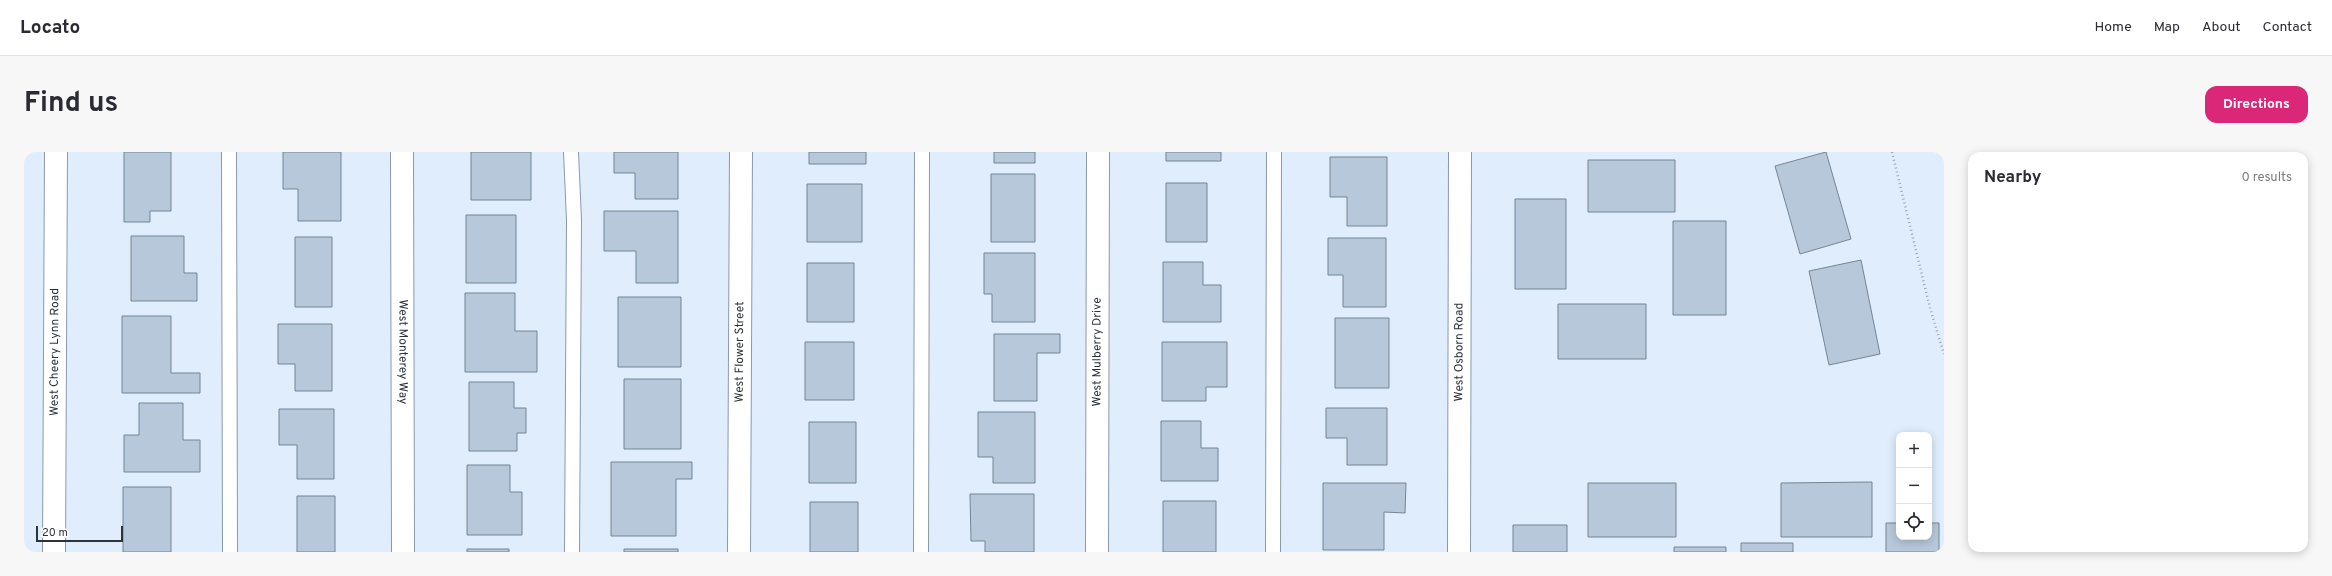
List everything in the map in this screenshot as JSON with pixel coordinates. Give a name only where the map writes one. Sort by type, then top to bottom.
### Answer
[{"type":"street","name":"West Cheery Lynn Road","points":[[54,552],[56,152]]},
{"type":"street","name":"West Monterey Way","points":[[402,152],[403,552]]},
{"type":"street","name":"West Flower Street","points":[[739,552],[741,152]]},
{"type":"street","name":"West Mulberry Drive","points":[[1097,552],[1098,152]]},
{"type":"street","name":"West Osborn Road","points":[[1459,552],[1460,152]]},
{"type":"lane","points":[[229,152],[230,552]]},
{"type":"lane","points":[[571,152],[574,220],[572,552]]},
{"type":"lane","points":[[921,552],[922,152]]},
{"type":"lane","points":[[1274,152],[1274,552]]},
{"type":"path","points":[[1892,152],[1944,354]]},
{"type":"building","points":[[124,152],[171,152],[171,211],[150,211],[150,222],[124,222]]},
{"type":"building","points":[[283,152],[341,152],[341,221],[298,221],[298,189],[283,189]]},
{"type":"building","points":[[471,152],[531,152],[531,200],[471,200]]},
{"type":"building","points":[[614,152],[678,152],[678,199],[635,199],[635,173],[614,173]]},
{"type":"building","points":[[809,152],[866,152],[866,164],[809,164]]},
{"type":"building","points":[[994,152],[1035,152],[1035,163],[994,163]]},
{"type":"building","points":[[1166,152],[1221,152],[1221,161],[1166,161]]},
{"type":"building","points":[[1826,152],[1851,239],[1800,254],[1775,166]]},
{"type":"building","points":[[1330,157],[1387,157],[1387,226],[1347,226],[1347,197],[1330,197]]},
{"type":"building","points":[[1588,160],[1675,160],[1675,212],[1588,212]]},
{"type":"building","points":[[991,174],[1035,174],[1035,242],[991,242]]},
{"type":"building","points":[[1166,183],[1207,183],[1207,242],[1166,242]]},
{"type":"building","points":[[807,184],[862,184],[862,242],[807,242]]},
{"type":"building","points":[[1515,199],[1566,199],[1566,289],[1515,289]]},
{"type":"building","points":[[604,211],[678,211],[678,283],[636,283],[636,251],[604,251]]},
{"type":"building","points":[[466,215],[516,215],[516,283],[466,283]]},
{"type":"building","points":[[1673,221],[1726,221],[1726,315],[1673,315]]},
{"type":"building","points":[[131,236],[184,236],[184,273],[197,273],[197,301],[131,301]]},
{"type":"building","points":[[295,237],[332,237],[332,307],[295,307]]},
{"type":"building","points":[[1328,238],[1386,238],[1386,307],[1343,307],[1343,275],[1328,275]]},
{"type":"building","points":[[984,253],[1035,253],[1035,322],[992,322],[992,294],[984,294]]},
{"type":"building","points":[[1861,260],[1880,354],[1829,365],[1809,271]]},
{"type":"building","points":[[1163,262],[1203,262],[1203,285],[1221,285],[1221,322],[1163,322]]},
{"type":"building","points":[[807,263],[854,263],[854,322],[807,322]]},
{"type":"building","points":[[465,293],[515,293],[515,331],[537,331],[537,372],[465,372]]},
{"type":"building","points":[[618,297],[681,297],[681,367],[618,367]]},
{"type":"building","points":[[1558,304],[1646,304],[1646,359],[1558,359]]},
{"type":"building","points":[[122,316],[171,316],[171,373],[200,373],[200,393],[122,393]]},
{"type":"building","points":[[1335,318],[1389,318],[1389,388],[1335,388]]},
{"type":"building","points":[[278,324],[332,324],[332,391],[295,391],[295,364],[278,364]]},
{"type":"building","points":[[994,334],[1060,334],[1060,353],[1037,353],[1037,401],[994,401]]},
{"type":"building","points":[[805,342],[854,342],[854,400],[805,400]]},
{"type":"building","points":[[1162,342],[1227,342],[1227,387],[1206,387],[1206,401],[1162,401]]},
{"type":"building","points":[[624,379],[681,379],[681,449],[624,449]]},
{"type":"building","points":[[469,382],[514,382],[514,408],[526,408],[526,433],[517,433],[517,451],[469,451]]},
{"type":"building","points":[[139,403],[183,403],[183,440],[200,440],[200,472],[124,472],[124,435],[139,435]]},
{"type":"building","points":[[1326,408],[1387,408],[1387,465],[1347,465],[1347,438],[1326,438]]},
{"type":"building","points":[[279,409],[334,409],[334,479],[297,479],[297,445],[279,445]]},
{"type":"building","points":[[978,412],[1035,412],[1035,483],[993,483],[993,457],[978,457]]},
{"type":"building","points":[[1161,421],[1201,421],[1201,448],[1218,448],[1218,481],[1161,481]]},
{"type":"building","points":[[809,422],[856,422],[856,483],[809,483]]},
{"type":"building","points":[[611,462],[692,462],[692,479],[676,479],[676,536],[611,536]]},
{"type":"building","points":[[467,465],[510,465],[510,492],[522,492],[522,535],[467,535]]},
{"type":"building","points":[[1872,482],[1872,537],[1781,537],[1781,483]]},
{"type":"building","points":[[1323,483],[1406,483],[1405,513],[1384,512],[1384,550],[1323,550]]},
{"type":"building","points":[[1588,483],[1676,483],[1676,537],[1588,537]]},
{"type":"building","points":[[123,487],[171,487],[171,552],[123,552]]},
{"type":"building","points":[[970,494],[1034,494],[1034,552],[985,552],[985,541],[971,541]]},
{"type":"building","points":[[297,496],[335,496],[335,552],[297,552]]},
{"type":"building","points":[[1163,501],[1216,501],[1216,552],[1163,552]]},
{"type":"building","points":[[810,502],[858,502],[858,552],[810,552]]},
{"type":"building","points":[[1886,523],[1896,523],[1896,540],[1932,540],[1932,523],[1939,523],[1939,552],[1886,552]]},
{"type":"building","points":[[1513,525],[1567,525],[1567,552],[1513,552]]},
{"type":"building","points":[[1741,543],[1793,543],[1793,552],[1741,552]]},
{"type":"building","points":[[1674,547],[1726,547],[1726,552],[1674,552]]},
{"type":"building","points":[[467,549],[509,549],[509,552],[467,552]]},
{"type":"building","points":[[624,549],[678,549],[678,552],[624,552]]}]
